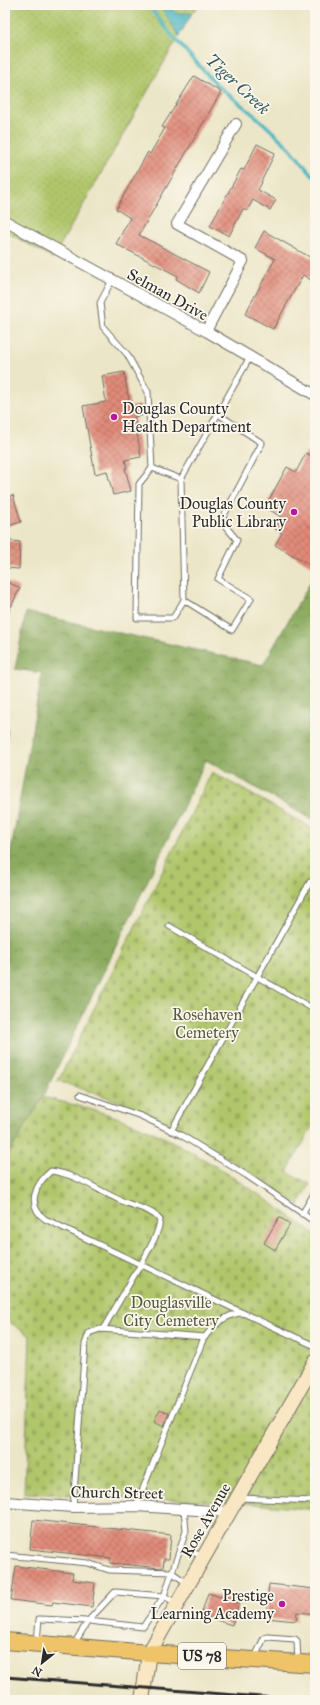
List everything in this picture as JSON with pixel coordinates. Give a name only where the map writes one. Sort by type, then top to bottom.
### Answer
[{"type":"main road","name":"US 78","points":[[5,1641],[149,1653],[315,1664]]},
{"type":"street","points":[[206,331],[243,261],[177,224],[236,124]]},
{"type":"street","name":"Selman Drive","points":[[5,221],[206,331],[315,395]]},
{"type":"street","name":"Rose Avenue","points":[[142,1700],[149,1653],[228,1512],[315,1362]]},
{"type":"street","name":"Church Street","points":[[5,1502],[72,1507],[136,1506],[228,1512]]},
{"type":"lane","points":[[112,280],[100,304],[103,326],[127,354],[148,392],[152,468],[139,484],[137,618],[173,618],[184,600],[181,479],[250,357]]},
{"type":"lane","points":[[184,600],[232,630],[251,598],[218,578],[237,540],[221,521],[262,443],[218,414]]},
{"type":"lane","points":[[152,468],[181,479]]},
{"type":"lane","points":[[5,732],[5,745]]},
{"type":"lane","points":[[171,1131],[310,882]]},
{"type":"lane","points":[[168,926],[315,1010]]},
{"type":"lane","points":[[80,1095],[140,1116],[171,1131],[246,1175],[315,1222]]},
{"type":"lane","points":[[103,1329],[140,1264],[160,1227],[160,1220],[149,1211],[122,1201],[60,1172],[51,1171],[37,1185],[35,1194],[35,1204],[38,1214],[45,1220],[140,1264],[243,1313],[315,1346]]},
{"type":"lane","points":[[302,1214],[315,1192]]},
{"type":"lane","points":[[136,1506],[205,1337],[210,1330],[235,1313],[243,1313]]},
{"type":"lane","points":[[72,1507],[85,1344],[89,1333],[103,1329],[205,1337]]},
{"type":"lane","points":[[236,1498],[315,1501]]},
{"type":"lane","points":[[37,1643],[39,1618],[88,1621],[143,1627],[164,1596],[186,1531],[184,1509]]},
{"type":"lane","points":[[180,1548],[204,1556]]},
{"type":"lane","points":[[5,1555],[88,1563],[109,1570],[171,1572],[188,1584]]},
{"type":"lane","points":[[72,1646],[88,1621],[115,1592],[164,1596],[177,1603]]},
{"type":"lane","points":[[255,1660],[264,1638],[268,1637],[295,1639],[297,1641],[298,1662]]},
{"type":"green space","points":[[5,5],[199,5],[192,13],[53,258],[5,231]]},
{"type":"green space","points":[[315,574],[315,821],[206,760],[43,1097],[5,1160],[5,885],[42,673],[15,669],[26,612],[263,665]]},
{"type":"green space","name":"Rosehaven Cemetery","points":[[212,772],[315,830],[315,1121],[287,1172],[310,1184],[299,1205],[226,1157],[170,1125],[128,1105],[58,1081]]},
{"type":"green space","name":"Douglasville City Cemetery","points":[[43,1097],[116,1117],[169,1140],[244,1184],[315,1234],[315,1510],[244,1503],[24,1493],[30,1336],[5,1319],[5,1160]]},
{"type":"water","points":[[160,5],[168,5],[176,13],[192,13],[179,36]]},
{"type":"building","points":[[194,76],[221,92],[139,235],[209,272],[199,293],[176,279],[178,276],[116,244],[130,218],[116,209],[148,152],[150,154],[165,128],[162,127]]},
{"type":"building","points":[[257,144],[275,153],[258,190],[276,200],[270,210],[253,200],[247,211],[243,209],[229,236],[210,226],[241,169],[244,170]]},
{"type":"building","points":[[264,231],[315,260],[315,272],[311,280],[303,275],[273,329],[245,314],[275,259],[255,248]]},
{"type":"building","points":[[124,372],[130,407],[142,405],[144,415],[134,417],[141,457],[125,460],[127,468],[125,468],[131,491],[113,495],[107,471],[95,474],[83,406],[106,402],[102,376]]},
{"type":"building","name":"Douglas County Public Library","points":[[306,453],[315,458],[315,560],[312,566],[275,545],[282,533],[275,529],[281,517],[265,507],[287,467],[296,472]]},
{"type":"building","points":[[13,495],[21,522],[5,527],[5,498]]},
{"type":"building","points":[[5,540],[20,542],[19,569],[5,568]]},
{"type":"building","points":[[5,581],[20,588],[5,619]]},
{"type":"building","points":[[279,1217],[290,1224],[275,1250],[264,1243]]},
{"type":"building","points":[[160,1409],[169,1413],[164,1426],[154,1421]]},
{"type":"building","points":[[33,1520],[171,1535],[169,1559],[164,1559],[163,1568],[110,1563],[111,1558],[30,1549]]},
{"type":"building","points":[[16,1566],[73,1573],[72,1580],[95,1583],[92,1607],[53,1602],[52,1605],[11,1600]]},
{"type":"building","points":[[269,1584],[315,1589],[315,1614],[297,1612],[296,1621],[266,1618]]},
{"type":"building","points":[[208,1593],[239,1603],[232,1625],[201,1615]]},
{"type":"waterway","name":"Tiger Creek","points":[[148,5],[173,37],[217,85],[260,120],[290,148],[315,177]]},
{"type":"railway","points":[[5,1677],[299,1700]]},
{"type":"place","name":"Douglas County Health Department","points":[[114,417]]},
{"type":"place","name":"Douglas County Public Library","points":[[294,512]]},
{"type":"place","name":"Prestige Learning Academy","points":[[282,1604]]}]
